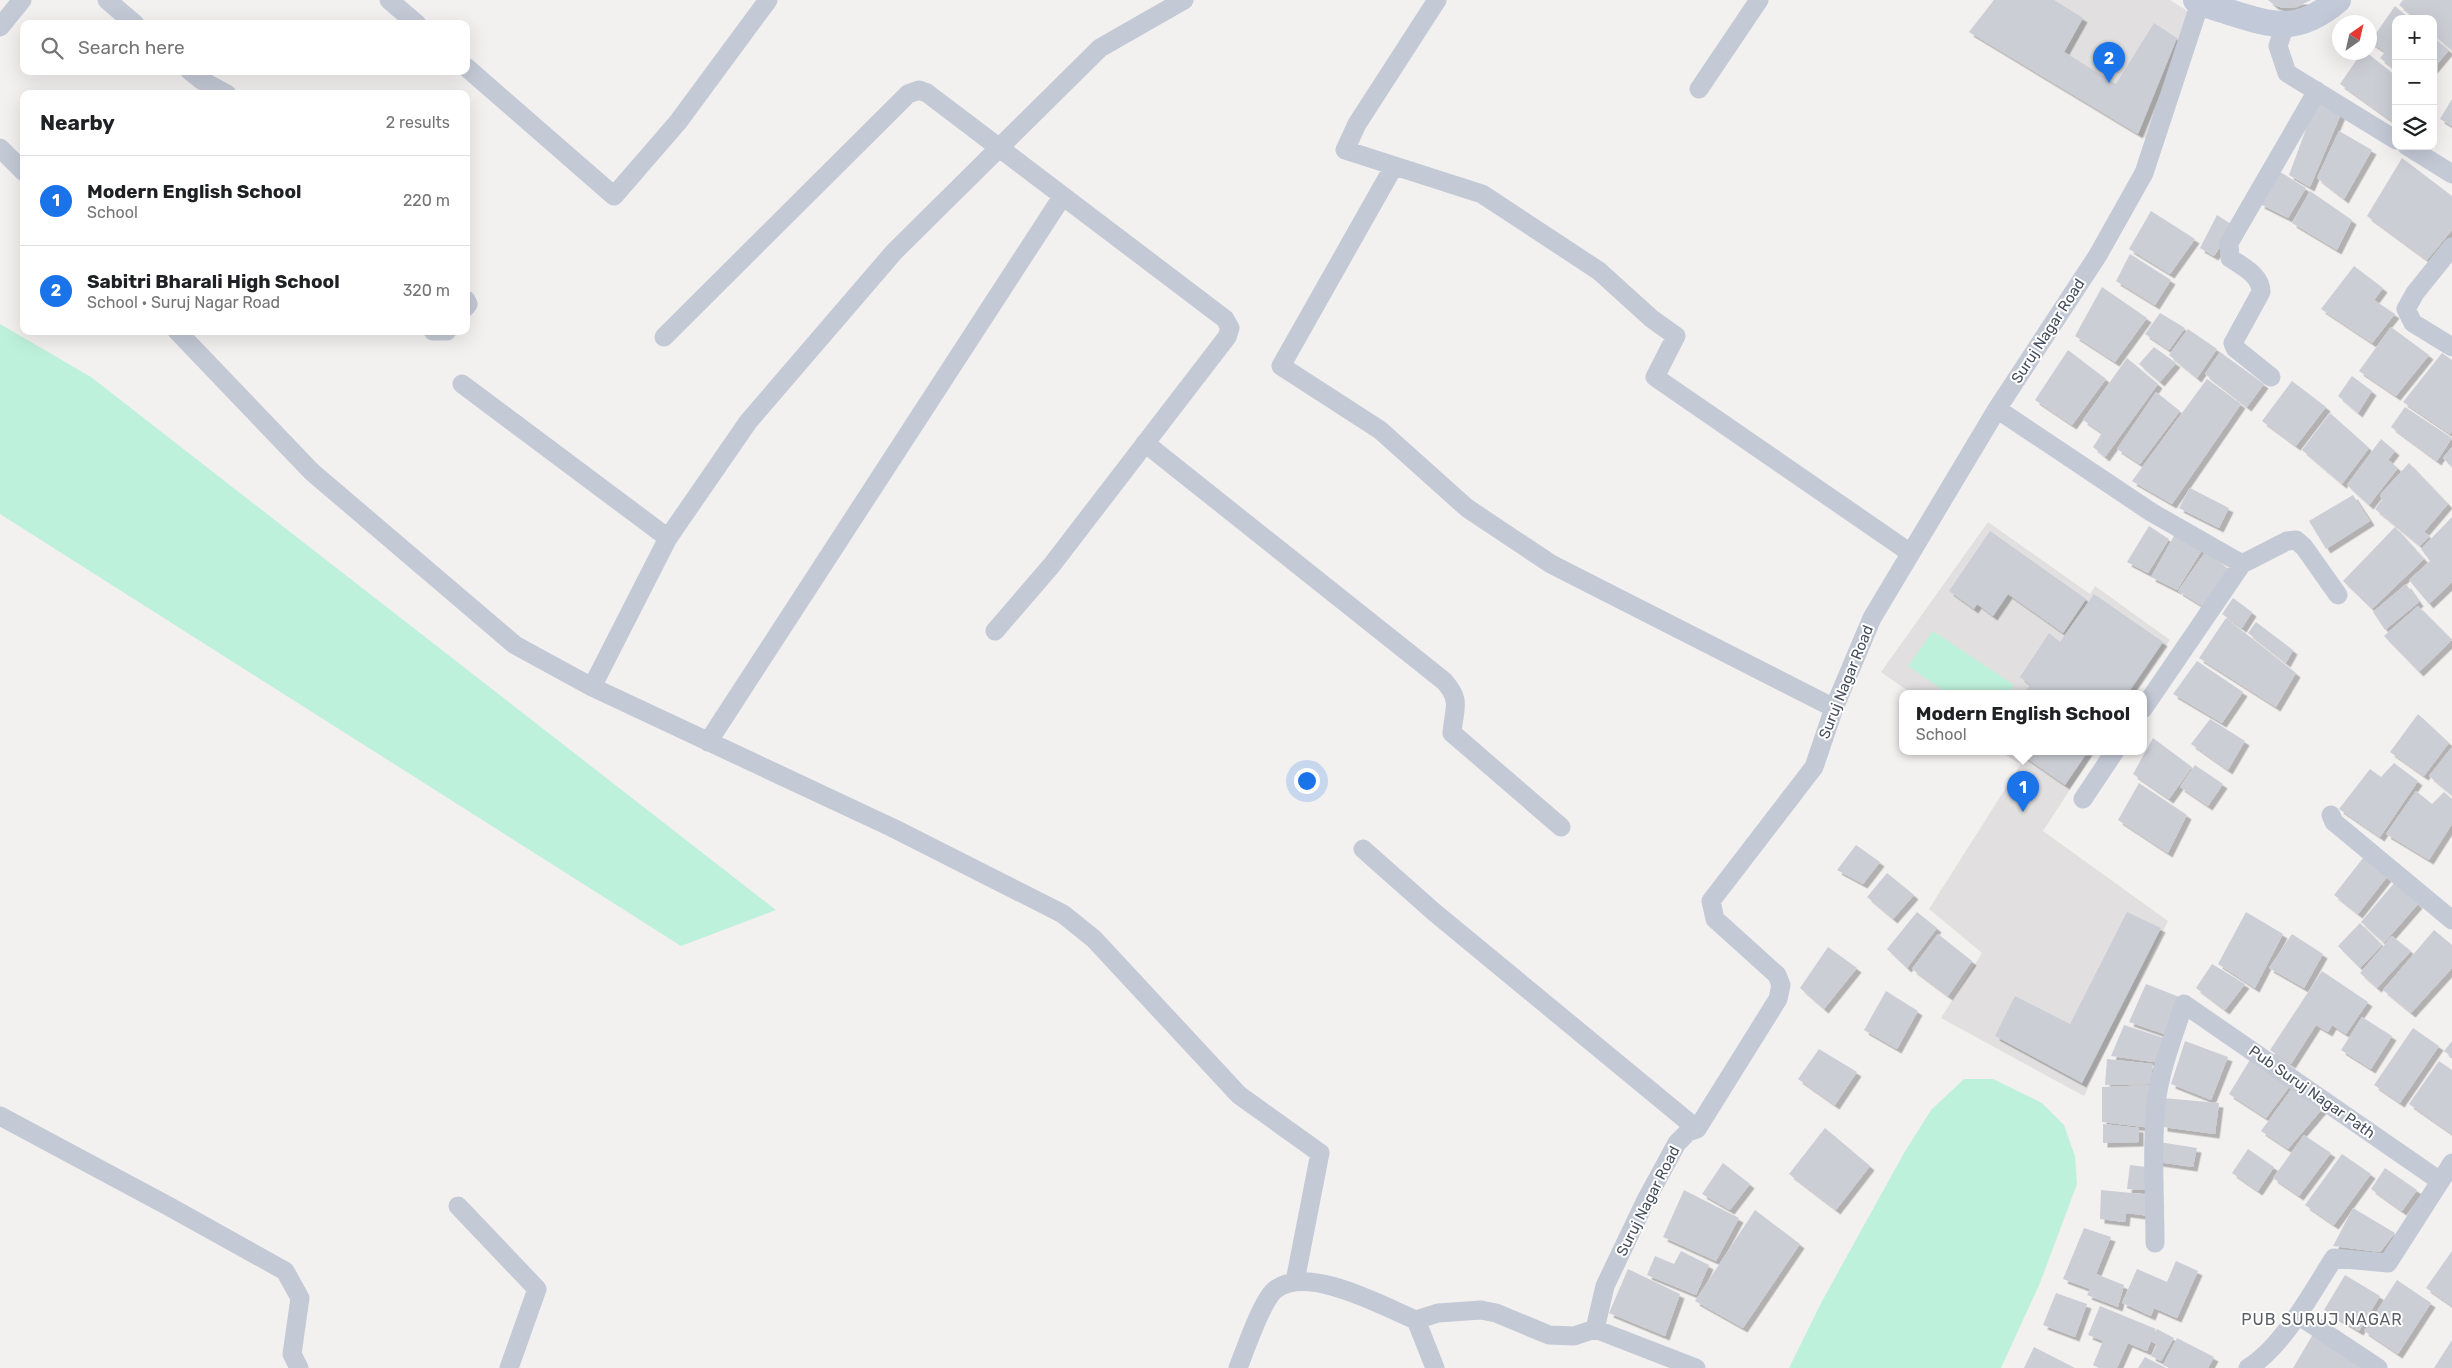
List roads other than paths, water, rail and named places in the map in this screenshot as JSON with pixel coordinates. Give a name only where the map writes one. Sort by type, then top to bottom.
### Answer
[{"type":"main road","points":[[2198,1],[2257,20],[2285,26],[2321,14],[2338,0]]},
{"type":"street","points":[[0,27],[22,0]]},
{"type":"street","points":[[107,0],[130,20]]},
{"type":"street","points":[[389,0],[412,20]]},
{"type":"street","points":[[470,70],[614,196],[678,122],[768,0]]},
{"type":"street","points":[[592,687],[668,538],[748,422],[894,252],[1100,48],[1184,0]]},
{"type":"street","points":[[1437,0],[1356,124],[1345,150],[1482,194],[1599,271],[1652,319],[1676,336],[1656,376],[1910,552]]},
{"type":"street","points":[[1699,89],[1759,0]]},
{"type":"street","name":"Suruj Nagar Road","points":[[1595,1329],[1605,1286],[1646,1200],[1677,1143],[1688,1132],[1696,1129],[1778,999],[1781,985],[1777,975],[1715,918],[1711,901],[1814,767],[1834,708],[1872,618],[1997,409],[2098,255],[2144,174],[2198,1]]},
{"type":"street","points":[[2285,26],[2278,46],[2287,73],[2392,138]]},
{"type":"street","points":[[195,75],[220,90]]},
{"type":"street","points":[[664,337],[908,94],[919,90],[927,93],[1000,146],[1062,197],[1225,319],[1230,328],[1228,337],[1051,566],[995,630]]},
{"type":"street","points":[[2272,377],[2234,348],[2234,336],[2261,292],[2261,284],[2257,278],[2230,258],[2229,243],[2317,92]]},
{"type":"street","points":[[0,148],[20,168]]},
{"type":"street","points":[[2413,150],[2452,174]]},
{"type":"street","points":[[1394,166],[1281,366],[1380,430],[1466,508],[1551,564],[1834,708]]},
{"type":"street","points":[[708,742],[1062,197]]},
{"type":"street","points":[[2452,247],[2415,293],[2406,309],[2413,322],[2452,347]]},
{"type":"street","points":[[181,335],[312,472],[515,645],[592,687],[893,828],[1063,914],[1094,938],[1239,1095],[1320,1153],[1295,1281]]},
{"type":"street","points":[[462,384],[668,538]]},
{"type":"street","points":[[1997,409],[2152,512],[2242,564]]},
{"type":"street","points":[[1145,444],[1444,680],[1453,691],[1458,704],[1452,733],[1561,827]]},
{"type":"street","points":[[2147,703],[2242,564],[2287,541],[2296,540],[2304,546],[2338,595]]},
{"type":"street","points":[[2083,799],[2112,755]]},
{"type":"street","points":[[2331,815],[2334,822],[2452,920]]},
{"type":"street","points":[[1363,849],[1442,918],[1696,1129]]},
{"type":"street","name":"Pub Suruj Nagar Path","points":[[2155,1243],[2154,1148],[2157,1096],[2168,1050],[2184,1004],[2440,1180]]},
{"type":"street","points":[[0,1116],[170,1206],[285,1271],[300,1298],[292,1354],[299,1368]]},
{"type":"street","points":[[2248,1368],[2260,1360],[2298,1315],[2334,1258],[2388,1263],[2452,1163]]},
{"type":"street","points":[[458,1206],[537,1289],[509,1368]]},
{"type":"street","points":[[1238,1368],[1264,1306],[1275,1290],[1295,1281],[1333,1286],[1416,1320],[1438,1313],[1480,1310],[1496,1313],[1549,1335],[1574,1336],[1595,1329],[1696,1368]]},
{"type":"street","points":[[2298,1315],[2378,1368]]},
{"type":"street","points":[[1416,1320],[1435,1368]]},
{"type":"place","name":"Sabitri Bharali High School","points":[[2109,83]]},
{"type":"place","name":"Modern English School","points":[[2023,812]]},
{"type":"district","name":"PUB SURUJ NAGAR","points":[[2322,1319]]}]
